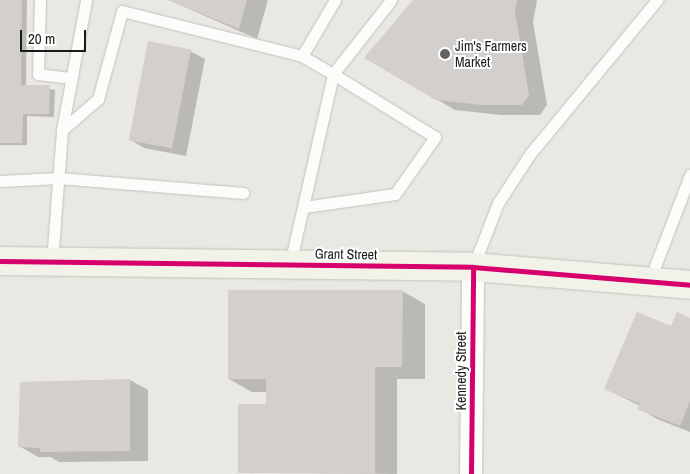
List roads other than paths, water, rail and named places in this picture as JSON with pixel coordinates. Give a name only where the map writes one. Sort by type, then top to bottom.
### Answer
[{"type":"street","name":"Grant Street","points":[[0,261],[473,268],[690,285]]},
{"type":"street","name":"Kennedy Street","points":[[471,474],[473,268]]},
{"type":"lane","points":[[40,0],[38,74],[72,78]]},
{"type":"lane","points":[[52,262],[62,130],[86,0]]},
{"type":"lane","points":[[302,56],[335,0]]},
{"type":"lane","points":[[290,265],[333,74],[391,0]]},
{"type":"lane","points":[[473,268],[498,203],[530,154],[657,0]]},
{"type":"lane","points":[[62,130],[98,99],[124,6],[302,56],[435,136],[395,194],[304,207]]},
{"type":"lane","points":[[649,282],[690,174]]},
{"type":"lane","points":[[0,181],[58,178],[243,193]]},
{"type":"place","name":"Jim's Farmers Market","points":[[445,54]]}]
